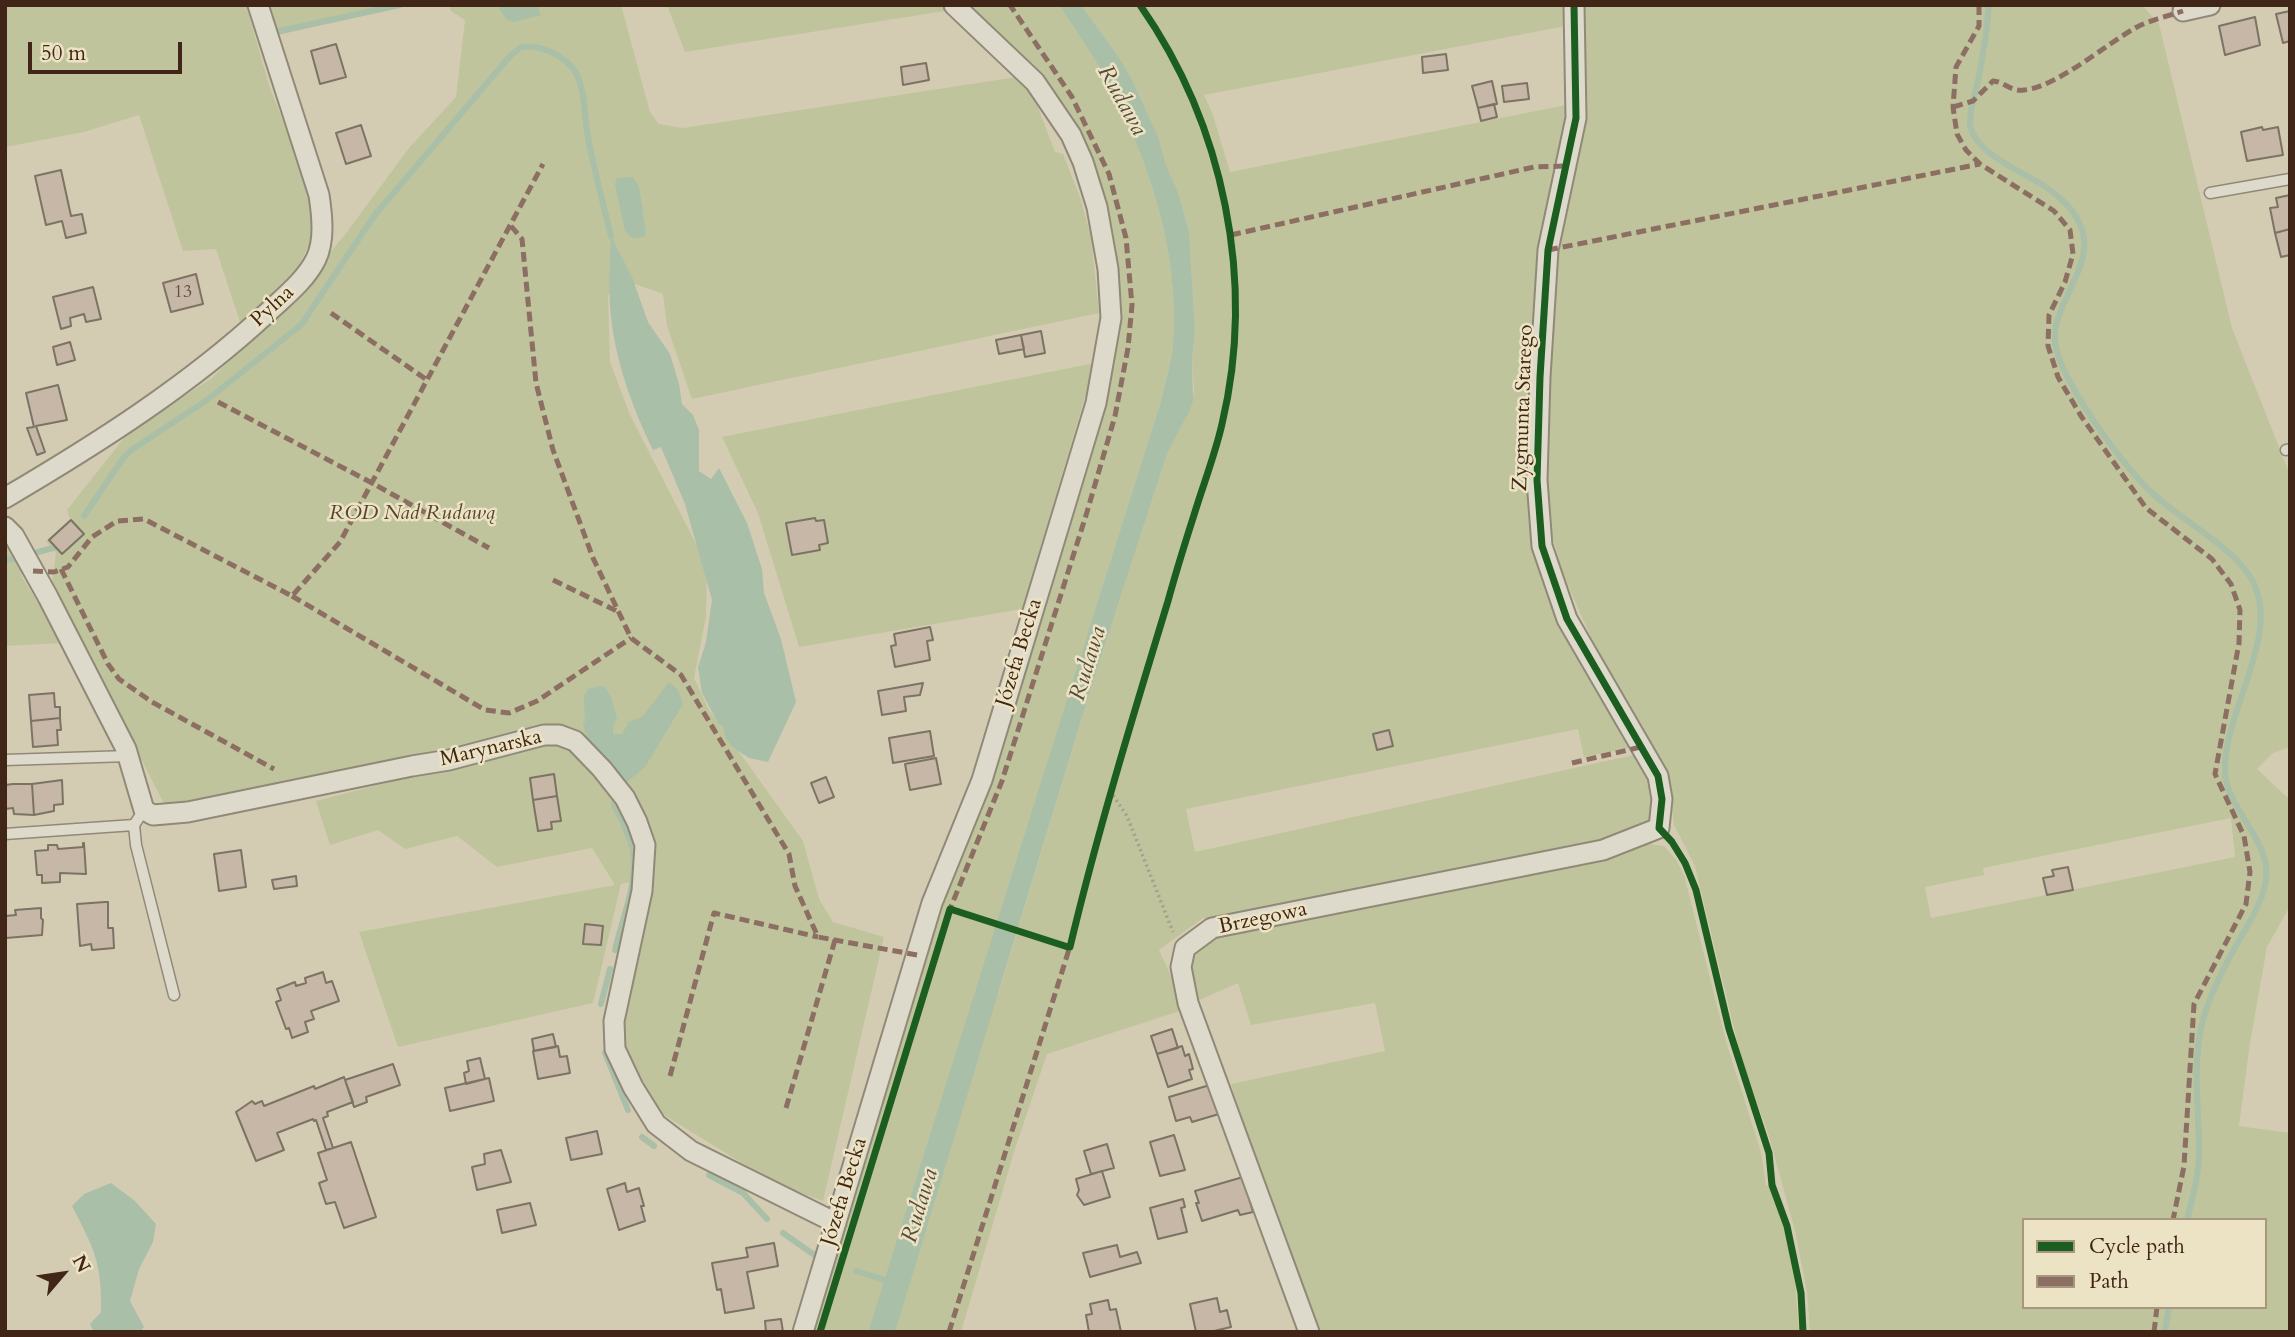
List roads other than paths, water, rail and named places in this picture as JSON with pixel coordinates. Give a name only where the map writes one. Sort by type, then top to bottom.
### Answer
[{"type":"street","name":"Pylna","points":[[5,498],[104,439],[243,335],[301,282],[317,256],[322,218],[319,195],[258,5]]},
{"type":"street","name":"Józefa Becka","points":[[803,1332],[932,903],[982,780],[1096,403],[1111,318],[1102,229],[1093,191],[1071,135],[1035,82],[954,5]]},
{"type":"street","name":"Zygmunta Starego","points":[[1574,5],[1576,118],[1548,250],[1541,365],[1536,480],[1542,546],[1567,619],[1658,776],[1662,799],[1659,828]]},
{"type":"street","points":[[2183,11],[2210,5]]},
{"type":"street","points":[[5,527],[14,536],[48,597],[129,757],[139,818]]},
{"type":"street","name":"Marynarska","points":[[139,818],[188,812],[449,760],[544,735],[559,735],[576,741],[625,798],[645,845],[642,891],[614,1021],[615,1049],[633,1087],[656,1124],[691,1151],[836,1223]]},
{"type":"street","name":"Brzegowa","points":[[1309,1332],[1188,1003],[1181,967],[1185,948],[1212,928],[1603,850],[1659,828]]},
{"type":"lane","points":[[2210,193],[2290,179]]},
{"type":"lane","points":[[5,760],[129,757]]},
{"type":"lane","points":[[5,835],[139,818],[136,845],[174,995]]},
{"type":"water","points":[[497,5],[537,5],[541,15],[514,22],[507,20]]},
{"type":"water","name":"Rudawa","points":[[1059,5],[1081,5],[1122,62],[1158,136],[1166,165],[1178,192],[1189,232],[1195,329],[1192,359],[1193,400],[1167,454],[1090,691],[895,1332],[868,1332],[1161,401],[1170,365],[1174,307],[1171,271],[1156,201],[1132,132],[1117,100],[1100,68]]},
{"type":"water","points":[[633,177],[639,187],[646,232],[644,237],[632,238],[625,231],[615,184],[617,178]]},
{"type":"water","points":[[611,236],[632,277],[648,322],[670,354],[682,404],[693,415],[699,430],[699,471],[711,479],[719,468],[747,523],[762,569],[764,593],[781,639],[796,702],[768,762],[749,758],[734,748],[726,739],[723,728],[702,693],[698,667],[706,642],[712,600],[685,504],[661,447],[653,450],[632,402],[621,368],[610,307]]},
{"type":"water","points":[[669,682],[678,690],[683,704],[645,767],[626,783],[588,739],[583,722],[585,723],[584,696],[588,689],[605,687],[617,718],[613,734],[622,734],[629,722],[643,716]]},
{"type":"water","points":[[111,1183],[135,1201],[156,1224],[153,1242],[139,1269],[130,1301],[144,1327],[140,1332],[94,1332],[90,1324],[101,1312],[100,1280],[91,1245],[72,1206],[84,1194]]},
{"type":"waterway","points":[[270,25],[279,31],[400,5]]},
{"type":"waterway","points":[[1989,5],[1982,62],[1971,112],[1973,133],[1989,152],[2060,198],[2076,217],[2084,236],[2081,265],[2057,320],[2055,340],[2064,369],[2085,408],[2130,469],[2163,503],[2235,558],[2254,584],[2260,605],[2260,628],[2226,750],[2225,773],[2233,799],[2262,852],[2266,881],[2258,906],[2209,1000],[2199,1037],[2198,1167],[2187,1218]]},
{"type":"waterway","points":[[84,516],[124,457],[133,449],[207,400],[301,325],[374,216],[510,56],[521,47],[537,47],[552,52],[566,61],[576,73],[582,88],[590,149],[611,236]]},
{"type":"waterway","points":[[38,552],[53,548]]},
{"type":"waterway","points":[[5,560],[14,559]]},
{"type":"waterway","points":[[615,798],[614,805],[630,839],[634,863],[631,888],[615,950]]},
{"type":"waterway","points":[[601,1004],[610,969]]},
{"type":"waterway","points":[[605,1053],[628,1110]]},
{"type":"waterway","points":[[642,1137],[654,1146]]},
{"type":"waterway","points":[[709,1175],[743,1193],[767,1219]]},
{"type":"waterway","points":[[783,1233],[820,1259]]},
{"type":"waterway","points":[[856,1271],[891,1282]]},
{"type":"waterway","points":[[2165,1332],[2169,1309]]},
{"type":"park label","name":"ROD Nad Rudawą","points":[[412,514]]}]
